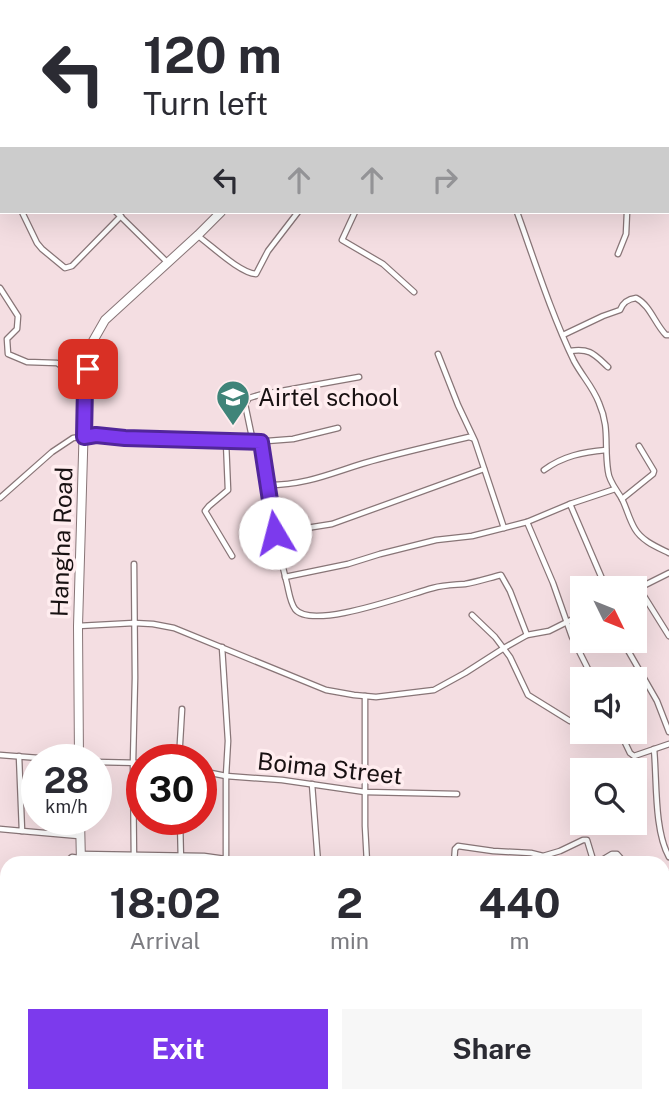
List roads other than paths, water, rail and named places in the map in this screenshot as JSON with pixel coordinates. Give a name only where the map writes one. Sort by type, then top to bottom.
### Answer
[{"type":"highway","name":"Hangha Road","points":[[79,744],[78,626],[85,386],[93,341],[105,320],[219,214]]},
{"type":"highway","points":[[80,836],[81,856]]},
{"type":"street","points":[[23,214],[41,249],[65,268],[72,266],[119,214],[167,262]]},
{"type":"street","points":[[198,235],[236,265],[250,274],[256,274],[268,251],[296,214]]},
{"type":"street","points":[[354,214],[343,242],[369,254],[414,292]]},
{"type":"street","points":[[518,214],[563,335],[604,415],[608,476],[637,532],[669,553]]},
{"type":"street","points":[[618,254],[625,234],[627,214]]},
{"type":"street","points":[[0,288],[18,316],[17,329],[7,339],[8,354],[27,362],[57,363],[64,368]]},
{"type":"street","points":[[563,335],[620,310],[622,304],[636,298],[647,306],[659,328],[669,335]]},
{"type":"street","points":[[570,351],[590,351],[608,368]]},
{"type":"street","points":[[438,354],[475,440],[504,528]]},
{"type":"street","points":[[253,442],[246,404],[249,398],[359,377]]},
{"type":"street","points":[[0,498],[62,444],[73,438],[96,435],[261,442],[293,439],[338,428]]},
{"type":"street","points":[[268,485],[307,482],[376,459],[472,438]]},
{"type":"street","points":[[226,442],[228,490],[205,511],[232,556]]},
{"type":"street","points":[[261,442],[275,533],[285,577],[294,608],[305,616],[357,610],[433,588],[501,575],[527,635]]},
{"type":"street","points":[[622,499],[654,471],[639,446]]},
{"type":"street","points":[[544,470],[583,452],[606,450]]},
{"type":"street","points":[[275,533],[332,524],[484,469]]},
{"type":"street","points":[[285,577],[348,564],[436,540],[472,536],[527,522],[615,489]]},
{"type":"street","points":[[570,504],[602,576]]},
{"type":"street","points":[[527,522],[586,667]]},
{"type":"street","points":[[133,744],[134,564]]},
{"type":"street","points":[[648,584],[669,573]]},
{"type":"street","points":[[648,605],[669,636]]},
{"type":"street","points":[[472,615],[503,648],[528,695],[570,721]]},
{"type":"street","points":[[78,626],[153,624],[174,628],[326,690],[386,697],[434,690],[527,635],[549,631],[570,620]]},
{"type":"street","points":[[222,647],[228,741],[226,856]]},
{"type":"street","points":[[629,653],[657,701],[669,732]]},
{"type":"street","points":[[365,696],[367,856]]},
{"type":"street","points":[[180,744],[182,709]]},
{"type":"street","points":[[626,744],[631,755],[637,756],[669,744]]},
{"type":"street","points":[[654,749],[660,829],[669,856]]},
{"type":"street","points":[[0,755],[19,756],[21,806]]},
{"type":"street","name":"Boima Street","points":[[217,774],[365,792],[457,794]]},
{"type":"street","points":[[312,784],[317,856]]},
{"type":"street","points":[[0,829],[21,831]]},
{"type":"street","points":[[68,835],[80,836]]},
{"type":"street","points":[[133,835],[133,855]]},
{"type":"street","points":[[180,835],[180,856]]},
{"type":"street","points":[[454,856],[458,846],[543,856],[587,840],[593,856]]},
{"type":"street","points":[[116,856],[204,856]]},
{"type":"place","name":"Airtel school","points":[[233,427]]}]
